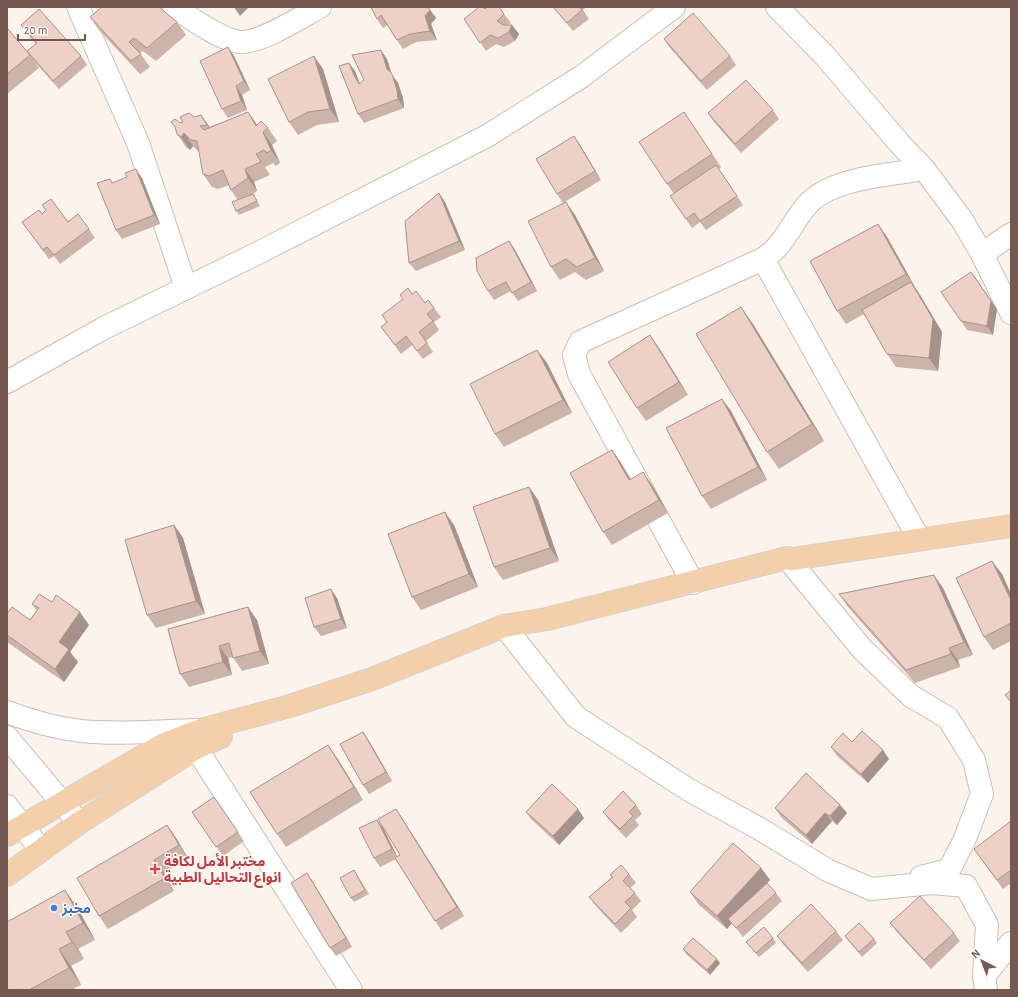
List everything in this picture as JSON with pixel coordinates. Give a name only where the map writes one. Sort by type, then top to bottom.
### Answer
[{"type":"main road","points":[[7,874],[200,739],[215,741],[257,716],[372,679],[504,626],[546,619],[656,590],[693,583],[786,558],[792,559],[1011,526]]},
{"type":"main road","points":[[15,831],[164,744]]},
{"type":"street","points":[[78,7],[138,143],[186,288]]},
{"type":"street","points":[[174,7],[205,27],[224,37],[241,42],[259,38],[320,7]]},
{"type":"street","points":[[7,382],[104,328],[487,136],[581,77],[674,7]]},
{"type":"street","points":[[777,7],[825,56],[900,144],[924,169],[962,220],[982,254],[1011,313]]},
{"type":"street","points":[[693,583],[579,374],[574,355],[580,342],[763,259],[777,248],[797,217],[812,200],[828,190],[852,182],[924,169]]},
{"type":"street","points":[[982,254],[1011,234]]},
{"type":"street","points":[[763,259],[919,539]]},
{"type":"street","points":[[786,558],[863,650],[911,696],[948,718],[974,760],[982,794],[964,841],[949,870],[871,889]]},
{"type":"street","points":[[504,626],[576,717],[689,790],[760,829],[827,870],[871,889],[932,883],[966,886],[987,925],[985,983]]},
{"type":"street","points":[[7,712],[33,722],[81,730],[128,732],[200,739]]},
{"type":"street","points":[[7,737],[80,822]]},
{"type":"street","points":[[164,744],[200,739]]},
{"type":"street","points":[[200,739],[351,990]]},
{"type":"street","points":[[7,806],[15,831],[42,850]]},
{"type":"street","points":[[985,983],[1011,943]]},
{"type":"building","points":[[102,7],[159,7],[177,22],[147,48],[134,38],[129,42],[141,54],[131,61],[90,17]]},
{"type":"building","points":[[371,7],[428,7],[430,10],[425,16],[430,31],[410,34],[397,40],[381,15],[377,19]]},
{"type":"building","points":[[479,7],[485,9],[487,7],[499,7],[504,14],[497,21],[503,25],[512,25],[509,32],[498,38],[490,35],[480,43],[464,19]]},
{"type":"building","points":[[553,7],[579,7],[582,10],[567,23]]},
{"type":"building","points":[[39,9],[81,56],[53,81],[27,51],[37,43],[21,25]]},
{"type":"building","points":[[693,13],[730,56],[701,81],[664,39]]},
{"type":"building","points":[[7,28],[30,55],[7,74]]},
{"type":"building","points":[[228,47],[244,81],[236,86],[241,101],[222,109],[200,61]]},
{"type":"building","points":[[381,50],[387,69],[392,74],[398,99],[358,114],[339,66],[349,63],[359,84],[364,80],[352,55]]},
{"type":"building","points":[[314,56],[330,109],[308,112],[289,122],[268,79]]},
{"type":"building","points":[[746,80],[773,110],[735,144],[708,113]]},
{"type":"building","points":[[248,112],[256,126],[261,121],[268,128],[263,132],[271,150],[267,153],[264,150],[256,154],[261,162],[245,169],[248,178],[231,190],[223,170],[209,176],[203,174],[197,141],[191,140],[184,133],[181,137],[177,134],[175,127],[171,122],[175,119],[180,123],[183,122],[180,117],[189,113],[194,117],[201,115],[207,125],[200,126],[204,130]]},
{"type":"building","points":[[684,112],[712,154],[667,184],[639,142]]},
{"type":"building","points":[[574,136],[595,171],[557,194],[536,159]]},
{"type":"building","points":[[716,165],[737,196],[700,221],[694,213],[686,219],[670,196]]},
{"type":"building","points":[[136,169],[154,215],[116,230],[97,183],[110,179],[112,183],[127,177],[125,173]]},
{"type":"building","points":[[439,193],[459,241],[409,263],[405,221]]},
{"type":"building","points":[[253,194],[257,201],[236,211],[232,202]]},
{"type":"building","points":[[51,199],[68,222],[78,214],[89,229],[54,255],[47,247],[43,250],[22,222],[39,210],[42,214],[46,210],[42,205]]},
{"type":"building","points":[[566,202],[595,258],[577,267],[566,259],[551,267],[528,221]]},
{"type":"building","points":[[878,224],[906,274],[837,311],[810,261]]},
{"type":"building","points":[[509,241],[531,282],[512,293],[506,282],[488,291],[477,271],[476,258]]},
{"type":"building","points":[[971,272],[991,301],[987,326],[961,321],[941,292]]},
{"type":"building","points":[[911,282],[933,319],[929,358],[887,354],[862,310]]},
{"type":"building","points":[[408,288],[412,294],[416,291],[425,303],[428,300],[434,308],[427,314],[433,321],[419,332],[427,343],[417,351],[406,336],[395,345],[381,327],[387,322],[382,315],[403,299],[400,295]]},
{"type":"building","points":[[741,307],[812,424],[767,452],[696,334]]},
{"type":"building","points":[[650,335],[679,382],[637,408],[608,362]]},
{"type":"building","points":[[537,350],[563,400],[495,434],[470,384]]},
{"type":"building","points":[[722,399],[758,467],[702,496],[666,428]]},
{"type":"building","points":[[612,450],[629,480],[643,472],[659,500],[603,532],[570,473]]},
{"type":"building","points":[[529,487],[550,548],[494,567],[473,507]]},
{"type":"building","points":[[445,512],[469,574],[412,597],[388,534]]},
{"type":"building","points":[[174,525],[196,601],[147,615],[125,540]]},
{"type":"building","points":[[992,561],[1011,600],[1011,623],[984,637],[956,578]]},
{"type":"building","points":[[934,575],[964,642],[949,648],[951,654],[906,670],[839,594]]},
{"type":"building","points":[[331,589],[341,619],[314,627],[305,598]]},
{"type":"building","points":[[39,594],[52,602],[56,595],[80,612],[59,642],[69,649],[55,669],[7,635],[7,614],[12,607],[30,620],[39,608],[32,604]]},
{"type":"building","points":[[248,607],[260,651],[233,658],[229,643],[219,646],[223,662],[180,674],[168,629]]},
{"type":"building","points":[[1011,690],[1011,702],[1005,695]]},
{"type":"building","points":[[862,731],[883,750],[861,774],[831,747],[843,733],[852,742]]},
{"type":"building","points":[[363,732],[386,772],[363,785],[340,744]]},
{"type":"building","points":[[328,745],[354,787],[277,834],[250,792]]},
{"type":"building","points":[[806,773],[840,805],[830,816],[825,813],[806,835],[775,808]]},
{"type":"building","points":[[552,784],[578,809],[553,836],[526,812]]},
{"type":"building","points":[[623,791],[636,805],[629,812],[633,816],[620,829],[603,812]]},
{"type":"building","points":[[214,797],[238,832],[216,847],[192,812]]},
{"type":"building","points":[[396,809],[457,907],[435,921],[395,858],[400,855],[378,819]]},
{"type":"building","points":[[377,820],[392,849],[374,858],[359,828]]},
{"type":"building","points":[[1011,821],[1011,870],[997,880],[974,849]]},
{"type":"building","points":[[167,825],[179,845],[154,860],[165,878],[99,916],[77,878]]},
{"type":"building","points":[[733,843],[761,868],[717,916],[690,892]]},
{"type":"building","points":[[621,865],[629,874],[623,881],[635,893],[625,902],[631,908],[615,924],[589,897],[613,877],[610,875]]},
{"type":"building","points":[[354,870],[365,890],[351,898],[340,878]]},
{"type":"building","points":[[307,873],[346,938],[330,948],[291,883]]},
{"type":"building","points":[[767,883],[776,893],[736,928],[728,919]]},
{"type":"building","points":[[65,890],[83,923],[66,932],[72,942],[59,949],[69,968],[29,990],[7,990],[7,922]]},
{"type":"building","points":[[920,896],[954,933],[924,960],[890,923]]},
{"type":"building","points":[[811,904],[836,931],[802,963],[777,936]]},
{"type":"building","points":[[859,923],[874,939],[859,952],[845,936]]},
{"type":"building","points":[[764,927],[773,938],[756,953],[746,942]]},
{"type":"building","points":[[693,938],[717,959],[707,970],[683,949]]},
{"type":"place","name":"مختبر الأمل لكافة انواع التحاليل الطبية","points":[[155,869]]},
{"type":"place","name":"مخبز","points":[[54,908]]}]
